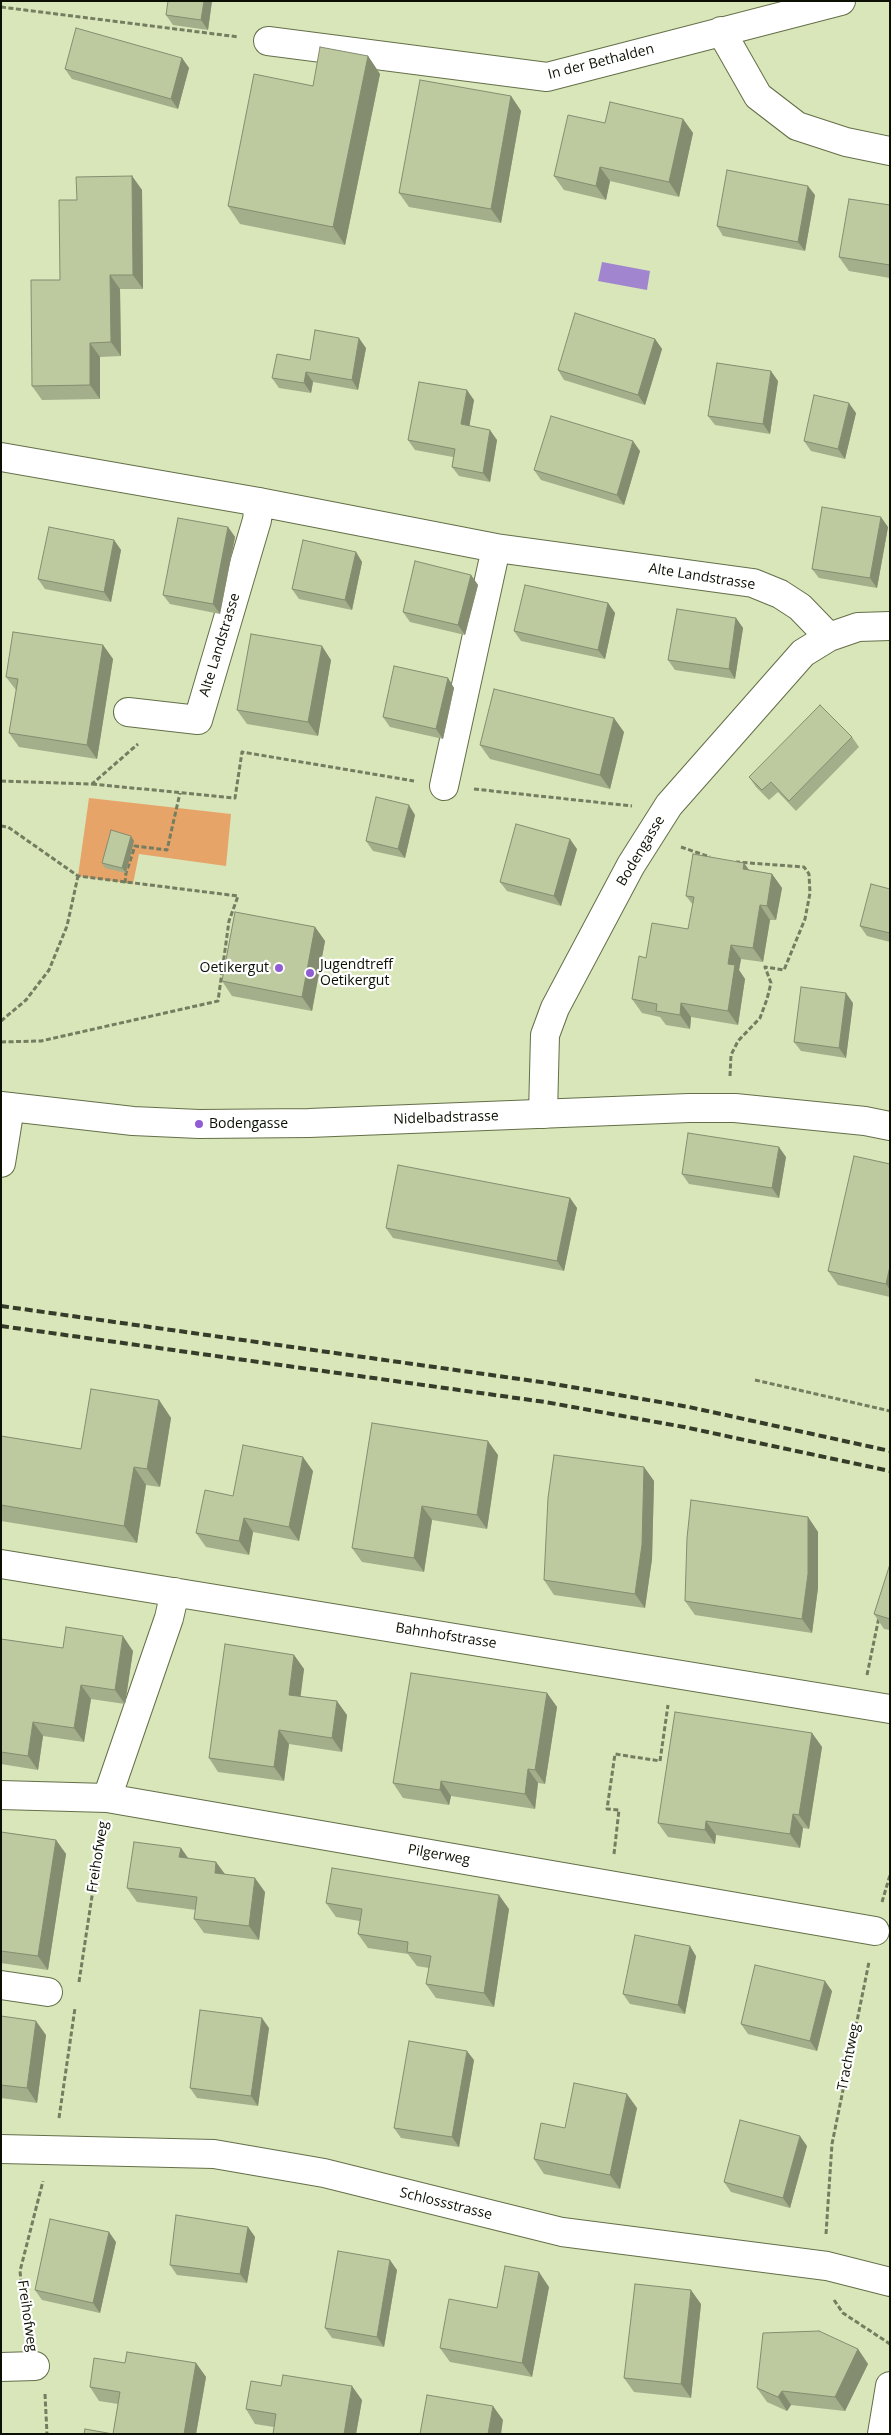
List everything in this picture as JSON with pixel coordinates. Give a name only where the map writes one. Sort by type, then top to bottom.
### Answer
[{"type":"street","name":"In der Bethalden","points":[[268,41],[547,77],[841,1]]},
{"type":"street","points":[[721,31],[758,96],[798,126],[846,142],[890,151]]},
{"type":"street","name":"Alte Landstrasse","points":[[1,457],[259,502],[496,548],[754,583],[780,594],[800,607],[829,637]]},
{"type":"street","name":"Alte Landstrasse","points":[[128,712],[198,720],[257,520],[259,502]]},
{"type":"street","points":[[444,786],[496,548]]},
{"type":"street","points":[[829,637],[858,627],[890,626]]},
{"type":"street","name":"Bodengasse","points":[[543,1114],[545,1035],[554,1008],[631,865],[669,805],[804,653],[829,637]]},
{"type":"street","points":[[1,1164],[5,1107]]},
{"type":"street","name":"Nidelbadstrasse","points":[[5,1107],[133,1121],[199,1124],[309,1123],[689,1108],[735,1108],[864,1121],[890,1126]]},
{"type":"street","name":"Bahnhofstrasse","points":[[1,1564],[890,1709]]},
{"type":"street","points":[[107,1798],[169,1618],[175,1592]]},
{"type":"street","name":"Pilgerweg","points":[[1,1794],[107,1798],[875,1930]]},
{"type":"street","points":[[1,1985],[48,1992]]},
{"type":"street","name":"Schlossstrasse","points":[[1,2149],[214,2154],[324,2173],[562,2232],[827,2266],[890,2282]]},
{"type":"street","points":[[1,2367],[35,2366]]},
{"type":"street","points":[[882,2434],[890,2386]]},
{"type":"path","points":[[1,7],[65,13],[268,41]]},
{"type":"path","points":[[92,784],[170,717]]},
{"type":"path","points":[[1,781],[92,784],[236,798],[242,752],[444,786],[641,807]]},
{"type":"path","points":[[125,883],[126,873],[135,846],[167,850],[180,792]]},
{"type":"path","points":[[1,826],[8,827],[78,876],[238,896],[229,921],[218,1001],[41,1042],[1,1042]]},
{"type":"path","points":[[672,844],[715,858]]},
{"type":"path","points":[[728,861],[804,867],[809,874],[810,893],[804,920],[784,970],[765,967],[771,983],[767,999],[760,1018],[738,1040],[731,1055],[730,1079]]},
{"type":"path","points":[[1,1021],[26,1000],[49,970],[68,926],[78,876]]},
{"type":"path","points":[[755,1380],[890,1411]]},
{"type":"path","points":[[867,1675],[882,1607]]},
{"type":"path","points":[[611,1884],[619,1810],[607,1809],[615,1754],[660,1761],[669,1704]]},
{"type":"path","name":"Freihofweg","points":[[79,1983],[107,1798]]},
{"type":"path","name":"Trachtweg","points":[[825,2242],[832,2144],[875,1930],[890,1875]]},
{"type":"path","points":[[57,2123],[70,2052],[76,2002]]},
{"type":"path","name":"Freihofweg","points":[[43,2178],[20,2271],[26,2330],[35,2366],[45,2394],[47,2434]]},
{"type":"path","points":[[833,2298],[843,2313],[890,2344]]},
{"type":"shaded area","points":[[602,262],[650,271],[647,290],[598,281]]},
{"type":"shaded area","points":[[89,798],[231,814],[226,866],[139,854],[133,884],[78,876]]},
{"type":"building","points":[[168,1],[204,1],[201,20],[166,15]]},
{"type":"building","points":[[76,28],[182,58],[171,99],[65,69]]},
{"type":"building","points":[[320,47],[368,56],[333,227],[228,206],[254,74],[313,86]]},
{"type":"building","points":[[420,80],[511,96],[491,209],[399,193]]},
{"type":"building","points":[[610,102],[683,119],[669,182],[600,167],[596,186],[554,176],[568,115],[605,123]]},
{"type":"building","points":[[727,170],[808,186],[798,242],[717,226]]},
{"type":"building","points":[[132,176],[133,275],[110,275],[111,342],[90,343],[90,385],[32,386],[31,280],[60,280],[59,200],[77,200],[76,177]]},
{"type":"building","points":[[849,199],[890,205],[890,265],[839,257]]},
{"type":"building","points":[[575,313],[655,339],[638,395],[558,370]]},
{"type":"building","points":[[315,330],[359,338],[352,380],[306,372],[304,383],[272,378],[277,354],[310,360]]},
{"type":"building","points":[[717,363],[771,371],[763,424],[708,416]]},
{"type":"building","points":[[419,382],[467,390],[461,424],[490,430],[483,473],[452,467],[455,449],[408,440]]},
{"type":"building","points":[[814,395],[849,403],[838,449],[804,441]]},
{"type":"building","points":[[551,416],[633,441],[617,495],[534,470]]},
{"type":"building","points":[[822,507],[881,517],[870,578],[812,569]]},
{"type":"building","points":[[178,518],[228,527],[213,604],[163,595]]},
{"type":"building","points":[[49,527],[114,540],[104,592],[38,579]]},
{"type":"building","points":[[303,540],[356,552],[345,600],[292,589]]},
{"type":"building","points":[[415,561],[471,575],[458,625],[403,612]]},
{"type":"building","points":[[525,585],[608,603],[598,650],[514,631]]},
{"type":"building","points":[[677,609],[736,618],[729,669],[668,660]]},
{"type":"building","points":[[13,632],[103,645],[87,745],[9,733],[18,679],[6,677]]},
{"type":"building","points":[[251,634],[322,646],[308,722],[237,710]]},
{"type":"building","points":[[394,666],[448,678],[436,729],[383,717]]},
{"type":"building","points":[[494,689],[614,718],[600,775],[480,745]]},
{"type":"building","points":[[820,705],[852,737],[789,801],[771,782],[762,790],[749,777]]},
{"type":"building","points":[[376,797],[409,805],[398,849],[366,841]]},
{"type":"building","points":[[516,824],[570,839],[554,896],[500,882]]},
{"type":"building","points":[[111,830],[131,836],[122,868],[102,863]]},
{"type":"building","points":[[693,854],[744,863],[743,869],[772,874],[767,906],[760,905],[753,948],[731,945],[728,964],[735,965],[728,1011],[681,1003],[680,1015],[656,1011],[657,1004],[632,999],[639,956],[646,958],[652,923],[688,929],[694,897],[686,896]]},
{"type":"building","points":[[871,884],[890,889],[890,933],[860,926]]},
{"type":"building","name":"Oetikergut","points":[[235,912],[315,927],[302,997],[222,981]]},
{"type":"building","points":[[801,987],[846,993],[839,1048],[794,1042]]},
{"type":"building","points":[[688,1133],[779,1147],[772,1188],[682,1174]]},
{"type":"building","points":[[854,1156],[890,1164],[890,1266],[886,1284],[828,1271]]},
{"type":"building","points":[[398,1165],[570,1198],[557,1261],[386,1228]]},
{"type":"building","points":[[91,1389],[159,1400],[147,1469],[134,1467],[124,1526],[1,1505],[1,1436],[81,1449]]},
{"type":"building","points":[[372,1423],[488,1441],[477,1515],[422,1506],[414,1558],[352,1548]]},
{"type":"building","points":[[243,1445],[303,1457],[289,1527],[244,1518],[239,1541],[196,1533],[205,1490],[233,1496]]},
{"type":"building","points":[[554,1455],[644,1467],[642,1545],[635,1594],[544,1580],[548,1498]]},
{"type":"building","points":[[691,1500],[808,1517],[808,1574],[802,1619],[685,1601],[687,1538]]},
{"type":"building","points":[[890,1564],[890,1619],[874,1614]]},
{"type":"building","points":[[66,1627],[123,1636],[115,1690],[81,1685],[74,1728],[33,1722],[28,1756],[1,1752],[1,1639],[63,1648]]},
{"type":"building","points":[[225,1644],[294,1655],[289,1695],[337,1701],[332,1738],[279,1730],[274,1767],[209,1758]]},
{"type":"building","points":[[411,1673],[547,1693],[535,1770],[528,1769],[525,1794],[441,1781],[440,1790],[393,1783]]},
{"type":"building","points":[[675,1712],[812,1733],[799,1815],[793,1814],[790,1834],[706,1821],[705,1830],[658,1823]]},
{"type":"building","points":[[1,1832],[56,1840],[38,1956],[1,1951]]},
{"type":"building","points":[[134,1842],[181,1848],[179,1857],[216,1862],[215,1873],[255,1878],[249,1926],[194,1919],[197,1897],[127,1888]]},
{"type":"building","points":[[332,1868],[499,1895],[484,1993],[426,1984],[431,1956],[407,1952],[408,1942],[358,1934],[362,1909],[326,1903]]},
{"type":"building","points":[[635,1935],[690,1946],[678,2005],[623,1994]]},
{"type":"building","points":[[755,1965],[825,1981],[810,2041],[741,2024]]},
{"type":"building","points":[[200,2010],[262,2018],[251,2096],[190,2088]]},
{"type":"building","points":[[1,2016],[36,2021],[27,2088],[1,2085]]},
{"type":"building","points":[[409,2041],[467,2051],[452,2137],[394,2128]]},
{"type":"building","points":[[574,2083],[627,2094],[610,2175],[534,2159],[541,2123],[565,2128]]},
{"type":"building","points":[[740,2120],[800,2136],[783,2198],[724,2182]]},
{"type":"building","points":[[176,2215],[248,2227],[240,2274],[170,2265]]},
{"type":"building","points":[[50,2219],[109,2232],[93,2303],[35,2290]]},
{"type":"building","points":[[338,2251],[390,2260],[377,2337],[325,2328]]},
{"type":"building","points":[[505,2266],[539,2272],[522,2363],[440,2348],[449,2299],[497,2308]]},
{"type":"building","points":[[635,2284],[691,2290],[681,2384],[624,2378]]},
{"type":"building","points":[[819,2331],[858,2349],[835,2397],[782,2391],[778,2397],[757,2388],[763,2333]]},
{"type":"building","points":[[127,2352],[196,2363],[184,2434],[113,2434],[120,2392],[90,2387],[94,2358],[125,2363]]},
{"type":"building","points":[[283,2375],[352,2386],[344,2434],[273,2434],[276,2414],[246,2409],[251,2381],[281,2386]]},
{"type":"building","points":[[427,2395],[493,2406],[488,2434],[420,2434]]},
{"type":"building","points":[[85,2429],[113,2434],[84,2434]]},
{"type":"railway","points":[[1,1306],[548,1383],[689,1407],[890,1451]]},
{"type":"railway","points":[[1,1326],[545,1402],[684,1427],[890,1471]]},
{"type":"place","name":"Oetikergut","points":[[279,968]]},
{"type":"place","name":"Jugendtreff Oetikergut","points":[[310,973]]},
{"type":"place","name":"Bodengasse","points":[[199,1124]]}]
